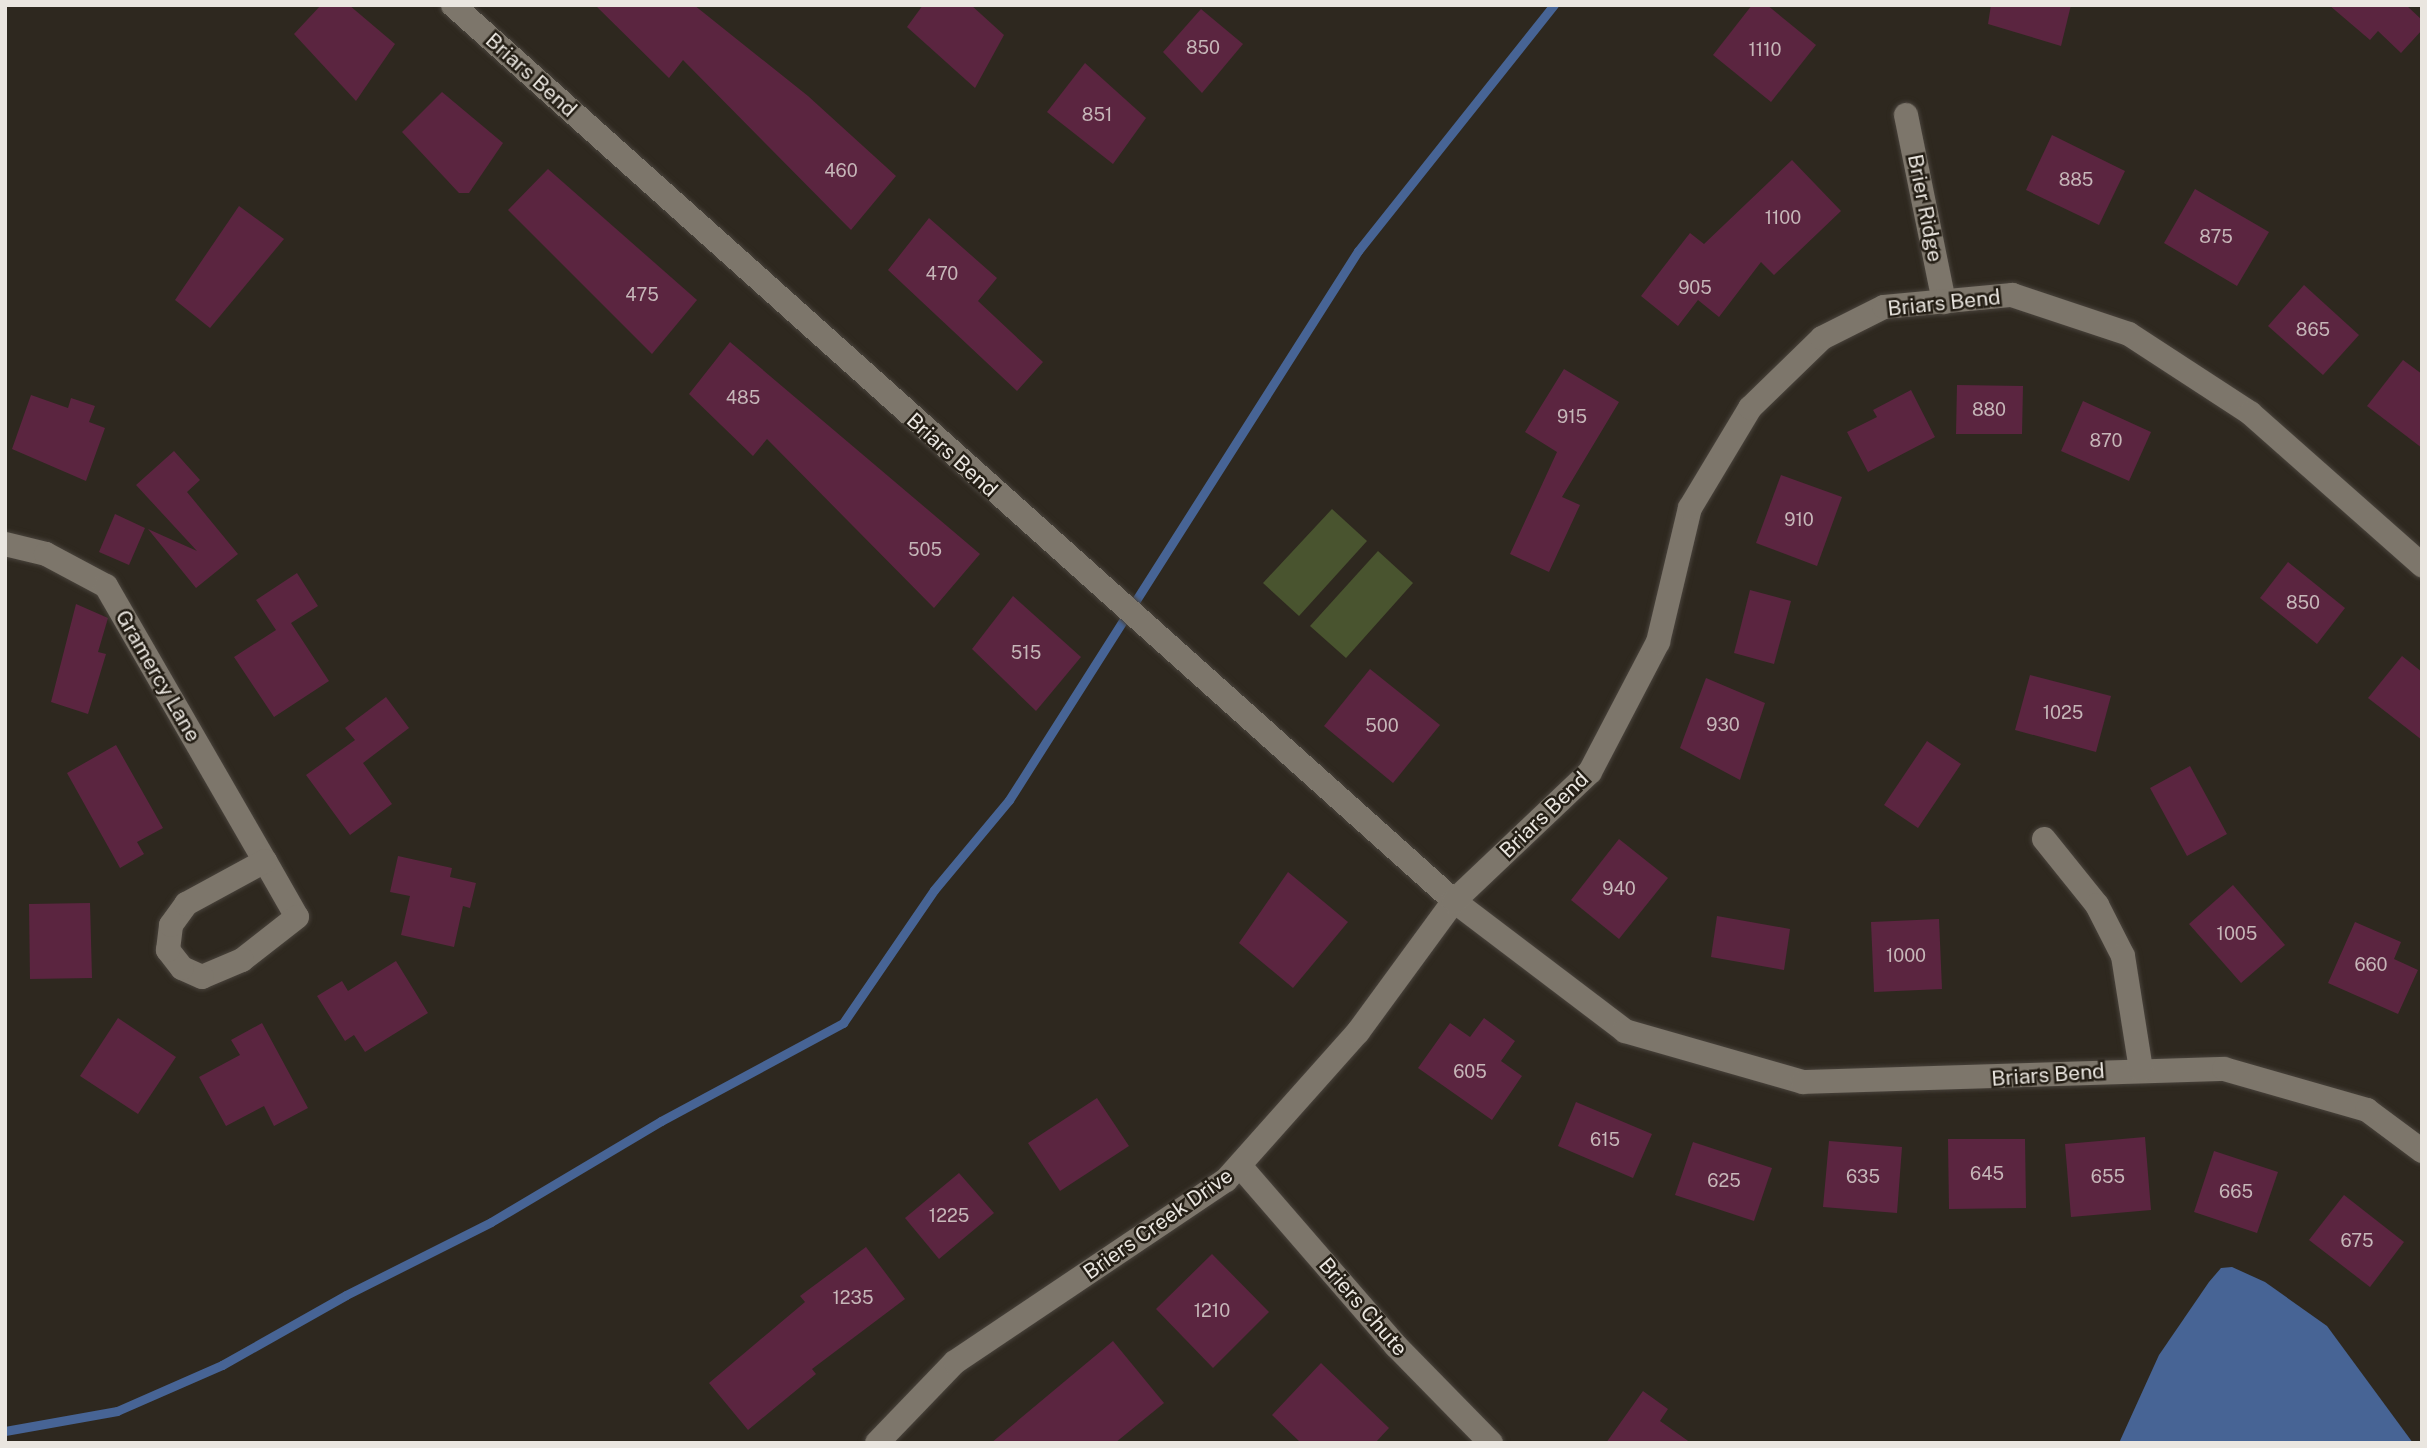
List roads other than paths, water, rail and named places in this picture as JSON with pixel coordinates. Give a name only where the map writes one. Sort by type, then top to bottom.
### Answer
[{"type":"street","name":"Briars Bend","points":[[453,5],[1454,901],[1625,1031],[1802,1082],[2224,1069],[2367,1110],[2422,1151]]},
{"type":"street","name":"Brier Ridge","points":[[1906,115],[1944,302]]},
{"type":"street","name":"Briars Bend","points":[[1454,901],[1590,772],[1658,642],[1690,508],[1750,408],[1822,338],[1884,307],[2012,295],[2129,334],[2250,413],[2422,565]]},
{"type":"street","name":"Gramercy Lane","points":[[5,544],[46,554],[106,586],[265,861],[297,917],[242,960],[202,977],[182,968],[169,950],[171,925],[186,905],[265,861]]},
{"type":"street","points":[[2044,839],[2097,905],[2123,956],[2141,1070]]},
{"type":"street","name":"Briers Creek Drive","points":[[877,1443],[955,1362],[1240,1166],[1358,1032],[1454,901]]},
{"type":"street","name":"Briers Chute","points":[[1240,1166],[1396,1346],[1491,1443]]},
{"type":"water","points":[[2232,1267],[2265,1282],[2327,1326],[2413,1443],[2119,1443],[2159,1355],[2209,1282],[2221,1268]]},
{"type":"waterway","points":[[5,1431],[117,1411],[222,1365],[346,1295],[491,1222],[661,1121],[843,1023],[934,890],[1009,800],[1358,251],[1554,5]]}]
